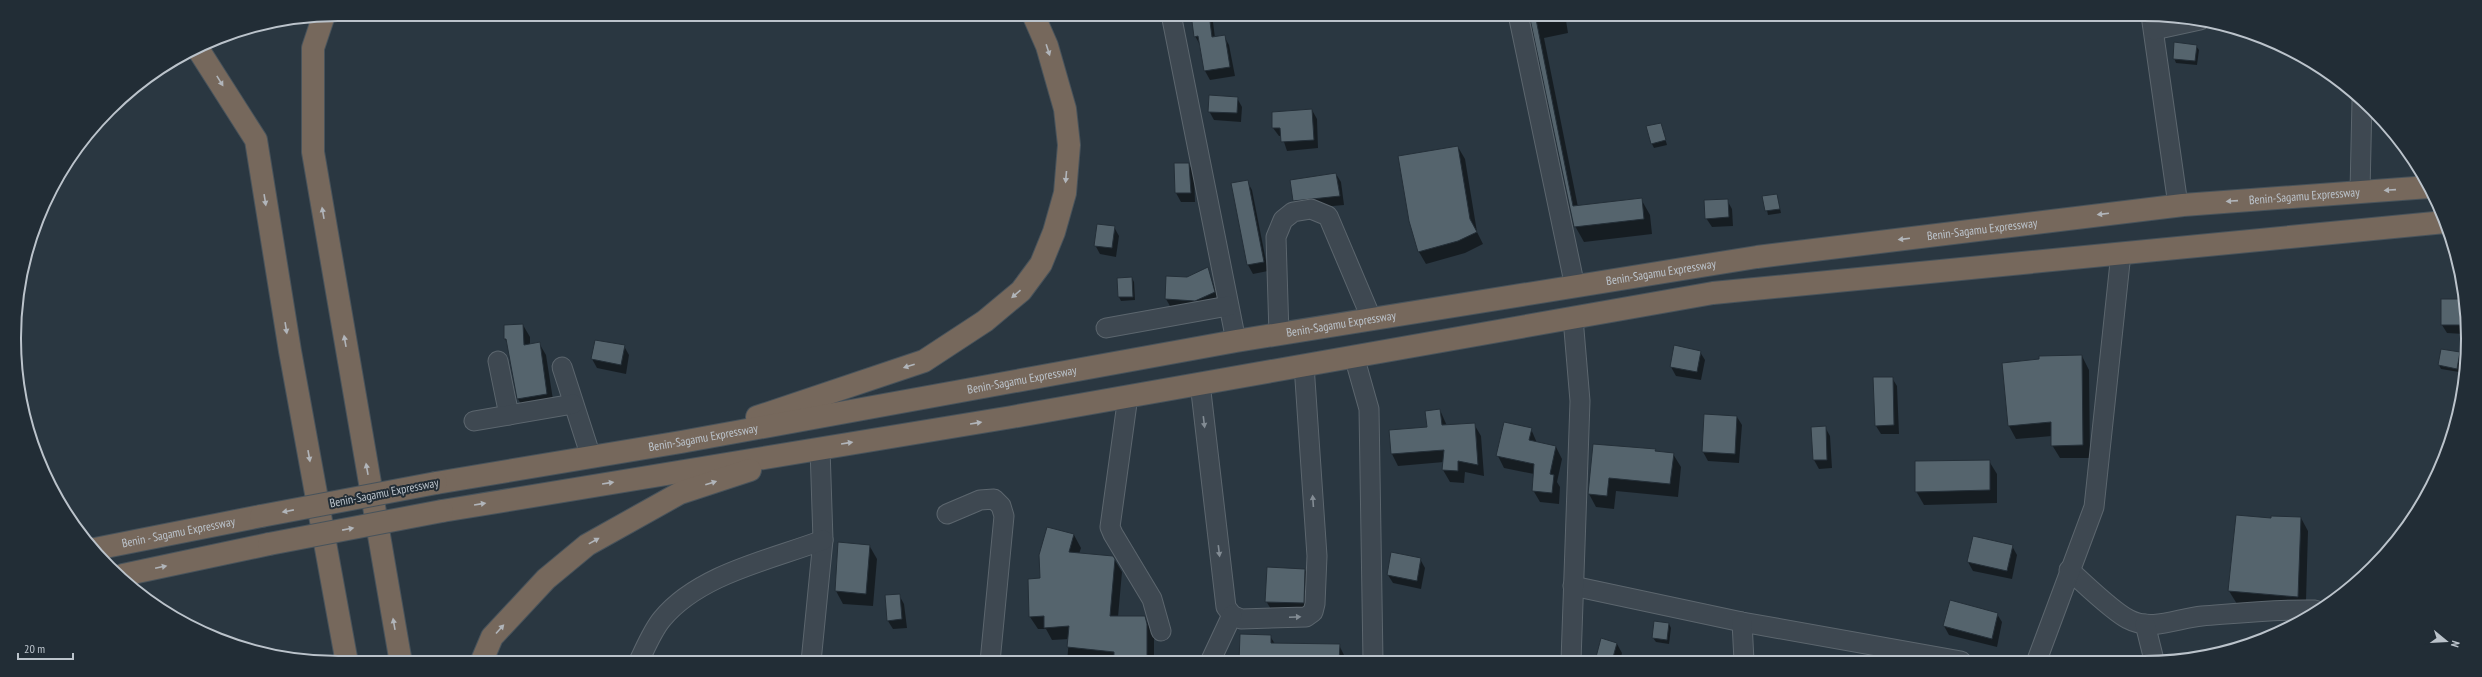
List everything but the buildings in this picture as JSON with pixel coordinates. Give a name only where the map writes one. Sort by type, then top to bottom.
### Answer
[{"type":"highway","points":[[681,442],[924,361],[985,321],[1021,291],[1041,264],[1054,232],[1065,193],[1069,145],[1065,110],[1047,46],[1036,21]]},
{"type":"highway","points":[[322,22],[313,48],[313,152],[399,656]]},
{"type":"highway","points":[[200,53],[256,140],[290,351],[346,656]]},
{"type":"highway","name":"Benin-Sagamu Expressway","points":[[261,516],[436,483],[681,442],[1236,341],[1757,257],[2178,205],[2422,187]]},
{"type":"highway","points":[[126,574],[269,544],[442,511],[1128,396],[1713,293],[2439,223]]},
{"type":"highway","points":[[483,656],[492,637],[546,579],[587,545],[680,493],[820,448]]},
{"type":"highway","name":"Benin - Sagamu Expressway","points":[[100,548],[261,516]]},
{"type":"street","points":[[1172,21],[1236,341]]},
{"type":"street","points":[[1519,21],[1575,287]]},
{"type":"street","points":[[2166,22],[2152,23],[2178,205]]},
{"type":"street","points":[[2360,192],[2362,108]]},
{"type":"street","points":[[1279,334],[1276,237],[1284,220],[1293,212],[1311,209],[1328,216],[1372,320]]},
{"type":"street","points":[[2038,656],[2069,570],[2094,507],[2121,253]]},
{"type":"street","points":[[1106,328],[1228,306]]},
{"type":"street","points":[[1571,656],[1580,401],[1573,318]]},
{"type":"street","points":[[1354,356],[1369,409],[1373,656]]},
{"type":"street","points":[[498,361],[509,415]]},
{"type":"street","points":[[1200,383],[1226,607],[1232,614],[1241,619],[1306,617],[1313,612],[1315,604],[1317,556],[1304,365]]},
{"type":"street","points":[[562,367],[591,457]]},
{"type":"street","points":[[1128,396],[1110,527],[1152,599],[1161,631]]},
{"type":"street","points":[[474,421],[573,404]]},
{"type":"street","points":[[812,656],[823,540],[820,448]]},
{"type":"street","points":[[947,514],[980,500],[994,499],[1001,506],[1004,516],[991,656]]},
{"type":"street","points":[[642,656],[662,620],[692,593],[726,574],[823,540]]},
{"type":"street","points":[[2069,570],[2128,619],[2145,624],[2164,624],[2193,617],[2280,609],[2307,610]]},
{"type":"street","points":[[1573,586],[1742,622],[1933,656]]},
{"type":"street","points":[[1213,656],[1232,614]]},
{"type":"street","points":[[1742,622],[1744,656]]},
{"type":"street","points":[[2145,624],[2153,656]]}]
